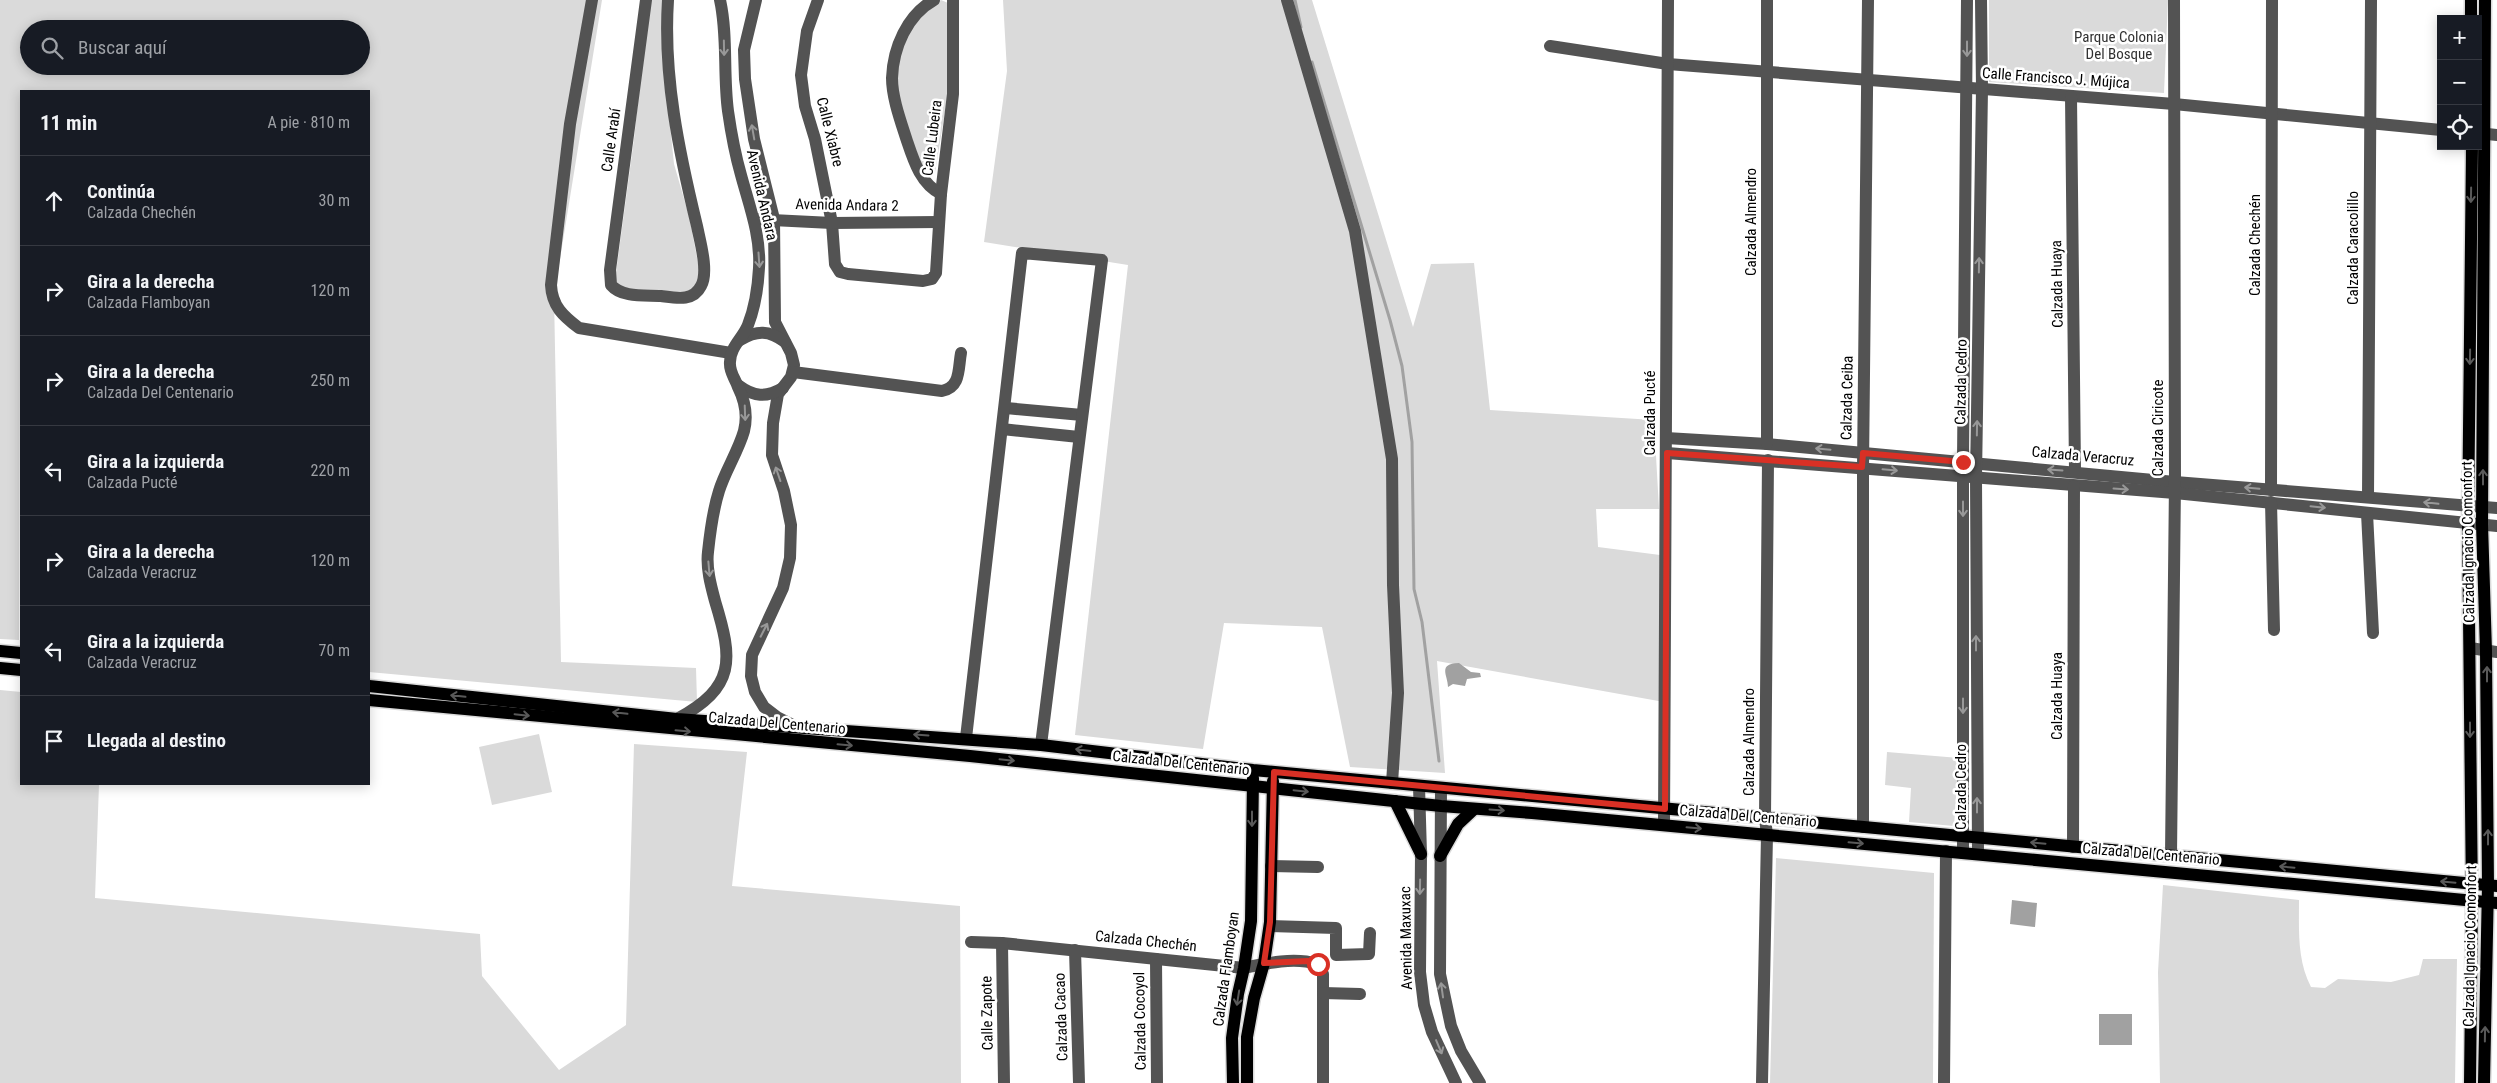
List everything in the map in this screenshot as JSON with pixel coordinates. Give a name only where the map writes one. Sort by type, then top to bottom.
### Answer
[{"type":"main road","points":[[2471,0],[2471,15]]},
{"type":"main road","name":"Calzada Ignacio Comonfort","points":[[2484,1083],[2493,886],[2492,652],[2482,524],[2487,134],[2485,0]]},
{"type":"main road","name":"Calzada Ignacio Comonfort","points":[[2470,1083],[2472,900],[2468,507],[2472,150]]},
{"type":"main road","points":[[0,651],[20,653]]},
{"type":"main road","points":[[0,668],[20,670]]},
{"type":"main road","name":"Calzada Del Centenario","points":[[370,686],[644,721],[1419,804],[1767,834],[2492,902]]},
{"type":"main road","name":"Calzada Del Centenario","points":[[370,700],[644,721],[677,719],[966,738],[1253,770],[2493,886]]},
{"type":"main road","name":"Calzada Flamboyan","points":[[1233,1083],[1232,1038],[1251,921],[1253,770]]},
{"type":"main road","name":"Calzada Flamboyan","points":[[1247,1083],[1247,1037],[1254,998],[1264,963],[1270,926],[1274,772]]},
{"type":"main road","points":[[1395,801],[1421,854]]},
{"type":"main road","points":[[1440,856],[1458,824],[1474,808]]},
{"type":"street","points":[[592,0],[570,124],[551,285],[552,297],[561,314],[580,328],[731,353],[731,375],[738,385],[748,393],[760,396],[772,394],[783,388]]},
{"type":"street","name":"Calle Arabí","points":[[646,0],[610,270],[611,285],[622,293],[685,298],[695,295],[702,284],[704,262],[682,165],[673,106],[668,59],[668,0]]},
{"type":"street","name":"Avenida Andara","points":[[720,0],[724,18],[728,110],[741,174],[754,219],[759,265],[757,294],[748,325],[731,353]]},
{"type":"street","name":"Avenida Andara","points":[[756,0],[744,50],[745,79],[754,138],[774,218],[775,322],[792,353],[793,372]]},
{"type":"street","name":"Calle Xiabre","points":[[818,0],[807,31],[801,75],[805,106],[815,139],[832,223],[835,264],[840,272]]},
{"type":"street","points":[[934,0],[926,4],[913,18],[902,35],[895,53],[892,79],[900,121],[914,162],[930,188],[941,194]]},
{"type":"street","name":"Calle Lubeira","points":[[840,272],[924,281],[932,279],[936,273],[941,194],[953,94],[953,0]]},
{"type":"street","points":[[1287,0],[1355,231],[1392,459],[1393,585],[1398,693],[1392,783]]},
{"type":"street","name":"Calzada Pucté","points":[[1664,825],[1668,0]]},
{"type":"street","name":"Calzada Almendro","points":[[1766,444],[1767,0]]},
{"type":"street","name":"Calzada Ceiba","points":[[1863,827],[1862,467],[1868,0]]},
{"type":"street","name":"Calzada Cedro","points":[[1967,0],[1963,462],[1970,476],[1978,854]]},
{"type":"street","name":"Calzada Cedro","points":[[1963,853],[1970,476],[1976,464],[1982,89],[1981,0]]},
{"type":"street","name":"Calzada Ciricote","points":[[2171,856],[2175,487],[2174,0]]},
{"type":"street","name":"Calzada Chechén","points":[[2272,0],[2271,496],[2274,630]]},
{"type":"street","name":"Calzada Caracolillo","points":[[2368,497],[2371,0]]},
{"type":"street","name":"Calle Francisco J. Mújica","points":[[1550,46],[1668,64],[1768,74],[1868,80],[2272,112],[2437,130]]},
{"type":"street","name":"Calzada Huaya","points":[[2071,96],[2075,471]]},
{"type":"street","name":"Avenida Andara 2","points":[[754,219],[774,218],[832,223],[939,222]]},
{"type":"street","points":[[966,738],[1006,408],[1022,253],[1102,260],[1041,745]]},
{"type":"street","points":[[740,340],[750,334],[763,332],[775,334],[785,342]]},
{"type":"street","points":[[795,726],[777,717],[764,707],[755,692],[751,676],[752,655],[784,588],[790,558],[791,525],[784,492],[772,455],[773,423],[778,394],[793,372],[942,391],[950,389],[956,383],[961,353]]},
{"type":"street","points":[[677,719],[699,707],[713,694],[723,679],[728,651],[710,584],[708,554],[718,492],[744,431],[746,410],[738,385]]},
{"type":"street","points":[[1006,408],[1082,415]]},
{"type":"street","points":[[1002,429],[1080,437]]},
{"type":"street","name":"Calzada Veracruz","points":[[1666,438],[1766,444],[1976,464],[2075,471],[2175,487],[2271,496],[2367,513],[2497,526]]},
{"type":"street","name":"Calzada Veracruz","points":[[1667,453],[1862,467],[2074,486],[2175,487]]},
{"type":"street","name":"Calzada Almendro","points":[[1762,1083],[1767,834],[1765,818],[1768,460]]},
{"type":"street","name":"Calzada Huaya","points":[[2073,847],[2074,486]]},
{"type":"street","name":"Calzada Veracruz","points":[[2271,496],[2368,497],[2497,508]]},
{"type":"street","points":[[2367,513],[2373,633]]},
{"type":"street","points":[[2470,648],[2492,652]]},
{"type":"street","name":"Avenida Maxuxac","points":[[1419,786],[1421,854],[1420,972],[1424,1005],[1432,1032],[1456,1083]]},
{"type":"street","points":[[1441,788],[1440,974],[1446,1009],[1461,1051],[1480,1083]]},
{"type":"street","name":"Calzada Cedro","points":[[1944,1083],[1946,851]]},
{"type":"street","points":[[1271,866],[1318,867]]},
{"type":"street","points":[[1270,926],[1336,928],[1336,955],[1369,954],[1370,933]]},
{"type":"street","points":[[1420,937],[1440,937]]},
{"type":"street","name":"Calzada Chechén","points":[[971,942],[1002,943],[1244,968],[1264,963],[1308,961],[1318,964],[1323,974],[1323,993]]},
{"type":"street","name":"Calle Zapote","points":[[1002,943],[1004,1083]]},
{"type":"street","name":"Calzada Cacao","points":[[1075,950],[1079,1083]]},
{"type":"street","name":"Calzada Cocoyol","points":[[1156,959],[1157,1083]]},
{"type":"street","points":[[1323,1083],[1323,993],[1360,994]]},
{"type":"green space","points":[[0,0],[602,0],[554,296],[561,662],[696,668],[697,702],[370,672],[370,90],[20,90],[19,640],[0,639]]},
{"type":"green space","points":[[649,0],[664,0],[665,76],[674,164],[689,216],[700,273],[694,289],[681,293],[623,290],[615,280],[634,139]]},
{"type":"green space","points":[[941,0],[948,3],[948,93],[935,173],[924,169],[908,128],[899,95],[897,65],[902,45],[911,30],[928,10]]},
{"type":"green space","points":[[1003,0],[1312,0],[1413,327],[1431,264],[1474,263],[1490,410],[1654,420],[1659,509],[1596,509],[1598,547],[1660,555],[1664,702],[1437,661],[1445,773],[1350,767],[1322,627],[1224,623],[1203,749],[1075,735],[1128,265],[984,242],[1007,71]]},
{"type":"green space","name":"Parque Colonia Del Bosque","points":[[1989,0],[2168,0],[2164,93],[1989,82]]},
{"type":"green space","points":[[0,690],[20,692],[20,785],[99,785],[95,898],[480,934],[482,976],[559,1070],[626,1025],[634,744],[747,752],[732,886],[960,906],[961,1083],[0,1083]]},
{"type":"green space","points":[[539,734],[552,792],[492,805],[479,747]]},
{"type":"green space","points":[[1887,752],[1959,758],[1954,826],[1909,822],[1911,788],[1885,785]]},
{"type":"green space","points":[[1776,858],[1934,873],[1933,1083],[1770,1083]]},
{"type":"green space","points":[[2163,885],[2299,900],[2301,956],[2306,977],[2311,987],[2325,988],[2338,979],[2391,982],[2419,975],[2423,959],[2457,959],[2455,1083],[2160,1083],[2158,972]]},
{"type":"shaded area","points":[[1459,663],[1471,672],[1480,673],[1481,677],[1467,679],[1465,686],[1453,684],[1448,687],[1446,668],[1448,665]]},
{"type":"shaded area","points":[[2012,900],[2037,903],[2035,927],[2010,924]]},
{"type":"shaded area","points":[[2099,1014],[2132,1014],[2132,1045],[2099,1045]]},
{"type":"waterway","points":[[1295,0],[1301,27]]},
{"type":"waterway","points":[[1312,62],[1390,320],[1402,366],[1412,442],[1414,589],[1422,622],[1439,761]]},
{"type":"route","points":[[1318,964],[1308,961],[1264,963],[1270,922],[1274,772],[1665,809],[1667,453],[1862,467],[1863,453],[1963,462]]}]
